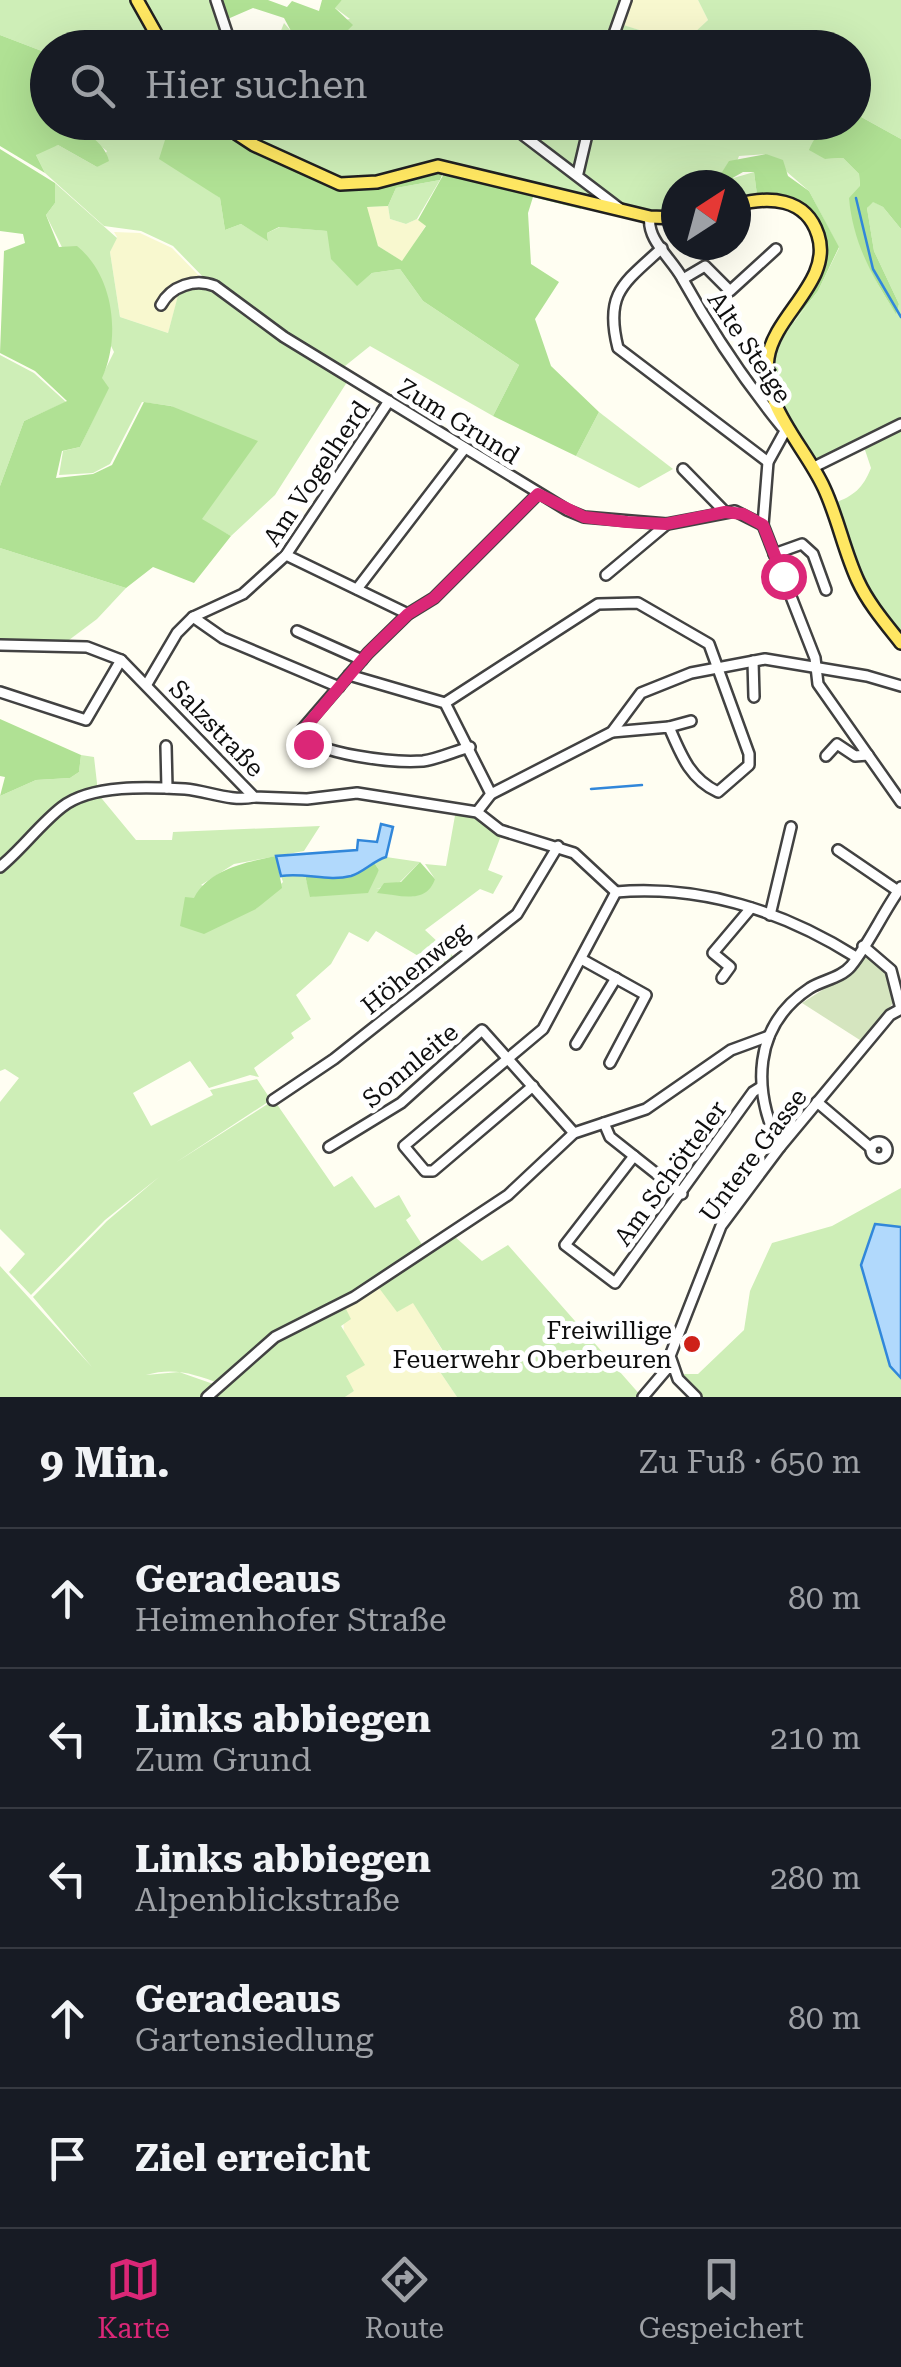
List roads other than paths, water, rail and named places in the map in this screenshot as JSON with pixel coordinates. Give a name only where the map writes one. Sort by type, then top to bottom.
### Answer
[{"type":"main road","points":[[137,0],[154,30]]},
{"type":"main road","points":[[246,140],[340,184],[377,182],[438,166],[661,218]]},
{"type":"main road","points":[[751,201],[764,198],[790,203],[810,218],[820,240],[818,266],[770,344],[767,363],[772,397],[814,467],[858,580],[901,644]]},
{"type":"street","points":[[216,0],[226,30]]},
{"type":"street","points":[[615,30],[626,0]]},
{"type":"street","points":[[531,140],[621,210]]},
{"type":"street","points":[[578,173],[586,140]]},
{"type":"street","name":"Alte Steige","points":[[650,218],[650,232],[661,247]]},
{"type":"street","points":[[661,249],[614,298],[611,321],[618,348],[768,462]]},
{"type":"street","name":"Alte Steige","points":[[683,279],[705,266],[730,290],[776,249]]},
{"type":"street","name":"Alte Steige","points":[[670,260],[729,361],[782,428],[790,430]]},
{"type":"street","name":"Zum Grund","points":[[161,305],[182,287],[199,282],[215,286],[284,336],[538,494],[584,517],[666,524],[725,512]]},
{"type":"street","name":"Am Vogelherd","points":[[147,684],[177,632],[193,618],[243,594],[286,555],[388,401]]},
{"type":"street","points":[[814,467],[901,424]]},
{"type":"street","points":[[790,430],[784,433],[768,462],[763,525],[818,684],[901,802]]},
{"type":"street","points":[[358,589],[466,448]]},
{"type":"street","points":[[683,469],[725,512],[743,514],[763,525]]},
{"type":"street","points":[[470,747],[423,761],[375,758],[308,744],[300,734],[362,660],[408,614],[434,598],[538,494]]},
{"type":"street","points":[[606,576],[666,524]]},
{"type":"street","points":[[774,554],[802,544],[808,548],[826,590]]},
{"type":"street","points":[[286,555],[408,614]]},
{"type":"street","points":[[446,703],[598,604],[618,601],[650,606],[708,644],[749,754],[742,774],[718,792],[702,784],[683,761],[669,727]]},
{"type":"street","points":[[193,618],[222,638],[339,687]]},
{"type":"street","points":[[297,631],[362,660]]},
{"type":"street","name":"Salzstraße","points":[[0,645],[87,648],[121,660],[254,796],[307,799],[357,794],[477,812],[500,830],[558,846],[589,864],[616,892]]},
{"type":"street","points":[[0,692],[86,720],[121,660]]},
{"type":"street","points":[[612,732],[641,693],[716,667],[753,661],[780,660],[901,686]]},
{"type":"street","points":[[753,661],[754,697]]},
{"type":"street","points":[[349,675],[446,703],[491,794]]},
{"type":"street","points":[[477,812],[491,794],[612,732],[669,727],[690,721]]},
{"type":"street","points":[[826,756],[836,744],[855,756],[868,755]]},
{"type":"street","points":[[166,746],[167,788]]},
{"type":"street","points":[[0,867],[59,809],[76,798],[167,788],[244,799],[254,796]]},
{"type":"street","points":[[770,915],[791,827]]},
{"type":"street","name":"Höhenweg","points":[[272,1100],[334,1059],[517,914],[558,846]]},
{"type":"street","points":[[780,1146],[769,1124],[761,1087],[760,1051],[806,991],[843,974],[899,889],[838,850]]},
{"type":"street","points":[[393,1154],[543,1029],[616,892],[682,890],[752,908],[856,957]]},
{"type":"street","points":[[722,978],[730,968],[713,953],[752,908]]},
{"type":"street","points":[[864,946],[891,970],[901,1009]]},
{"type":"street","points":[[583,960],[646,994],[610,1063]]},
{"type":"street","points":[[576,1044],[616,978]]},
{"type":"street","name":"Untere Gasse","points":[[671,1364],[671,1348],[698,1292],[714,1238],[780,1146],[890,1015],[901,1009]]},
{"type":"street","name":"Sonnleite","points":[[329,1147],[400,1103],[482,1030],[574,1133]]},
{"type":"street","points":[[208,1397],[276,1337],[354,1297],[508,1195],[574,1133],[646,1109],[730,1050],[769,1036]]},
{"type":"street","points":[[404,1146],[425,1171],[434,1171],[534,1086]]},
{"type":"street","name":"Am Schötteler","points":[[634,1156],[565,1245],[614,1283],[752,1092],[761,1087]]},
{"type":"street","points":[[817,1102],[871,1148],[873,1156],[881,1158],[891,1144]]},
{"type":"street","points":[[604,1124],[610,1137],[682,1194]]},
{"type":"street","points":[[644,1397],[671,1364],[678,1380],[696,1397]]},
{"type":"water","points":[[381,824],[393,827],[386,857],[360,872],[342,878],[281,876],[276,856],[357,850],[358,840],[377,842]]},
{"type":"water","points":[[875,1224],[901,1227],[901,1378],[890,1366],[861,1265]]},
{"type":"waterway","points":[[856,198],[873,269],[901,317]]},
{"type":"waterway","points":[[591,789],[642,785]]},
{"type":"place","name":"Freiwillige Feuerwehr Oberbeuren","points":[[692,1344]]}]
